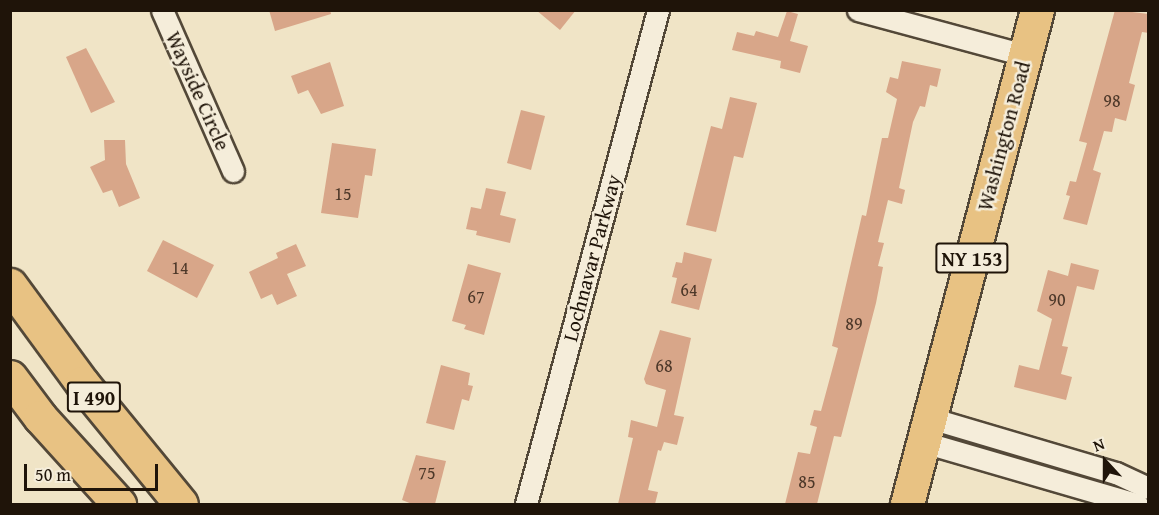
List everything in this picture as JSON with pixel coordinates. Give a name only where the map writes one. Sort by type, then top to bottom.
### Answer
[{"type":"main road","name":"Washington Road","points":[[907,504],[1037,10]]},
{"type":"main road","name":"I 490","points":[[10,285],[82,383],[181,504]]},
{"type":"main road","name":"I 490","points":[[10,376],[40,417],[119,504]]},
{"type":"street","name":"Wayside Circle","points":[[162,10],[233,171]]},
{"type":"street","name":"Lochnavar Parkway","points":[[525,504],[658,10]]},
{"type":"street","points":[[858,10],[1025,55]]},
{"type":"street","points":[[927,430],[1116,473],[1149,488]]},
{"type":"street","points":[[927,430],[1137,504]]},
{"type":"building","points":[[269,10],[330,10],[331,14],[275,31]]},
{"type":"building","points":[[536,10],[576,10],[560,30]]},
{"type":"building","points":[[1115,10],[1149,14],[1149,33],[1142,32],[1129,83],[1135,85],[1126,121],[1115,118],[1112,132],[1104,131],[1093,170],[1101,173],[1087,225],[1063,219],[1070,196],[1066,195],[1070,181],[1076,182],[1087,143],[1079,141]]},
{"type":"building","points":[[787,11],[798,14],[790,41],[808,46],[800,73],[780,68],[781,61],[732,50],[737,32],[754,36],[756,31],[778,37]]},
{"type":"building","points":[[86,48],[115,102],[91,113],[66,57]]},
{"type":"building","points":[[902,61],[941,69],[937,87],[930,85],[925,107],[920,106],[913,122],[899,188],[905,190],[902,204],[888,200],[878,242],[884,243],[878,266],[883,267],[876,303],[841,437],[834,436],[817,504],[785,504],[798,452],[810,454],[817,427],[810,425],[814,410],[821,411],[838,348],[832,346],[862,215],[866,216],[882,138],[888,138],[897,99],[886,92],[890,77],[898,79]]},
{"type":"building","points":[[330,62],[344,106],[321,114],[308,90],[298,94],[291,76]]},
{"type":"building","points":[[730,97],[757,103],[743,158],[734,156],[716,232],[686,225],[711,126],[722,129]]},
{"type":"building","points":[[521,110],[545,116],[531,170],[507,163]]},
{"type":"building","points":[[104,140],[125,140],[126,164],[140,198],[119,207],[112,190],[103,193],[90,167],[105,160]]},
{"type":"building","points":[[332,143],[376,149],[372,176],[365,175],[358,218],[321,213]]},
{"type":"building","points":[[486,188],[506,192],[500,215],[516,219],[510,243],[476,235],[477,231],[466,229],[471,207],[481,209]]},
{"type":"building","points":[[163,240],[214,265],[197,298],[147,271]]},
{"type":"building","points":[[296,244],[306,266],[287,274],[297,296],[277,305],[272,294],[261,299],[249,272],[278,258],[276,253]]},
{"type":"building","points":[[684,252],[712,259],[699,310],[671,303],[677,278],[672,277],[676,262],[682,263]]},
{"type":"building","points":[[1071,263],[1099,270],[1094,290],[1077,286],[1062,346],[1068,347],[1061,374],[1072,377],[1066,400],[1014,387],[1019,365],[1039,370],[1052,319],[1037,311],[1048,270],[1068,276]]},
{"type":"building","points":[[468,264],[501,273],[484,335],[464,329],[466,325],[452,321]]},
{"type":"building","points":[[660,330],[691,338],[674,415],[684,417],[677,445],[664,442],[661,451],[658,450],[648,490],[658,492],[655,504],[618,504],[633,438],[628,437],[631,420],[657,427],[666,390],[646,384],[644,379]]},
{"type":"building","points":[[441,365],[470,373],[468,385],[473,386],[469,401],[462,399],[454,430],[426,423]]},
{"type":"building","points":[[416,455],[446,461],[435,504],[412,504],[402,500]]}]
